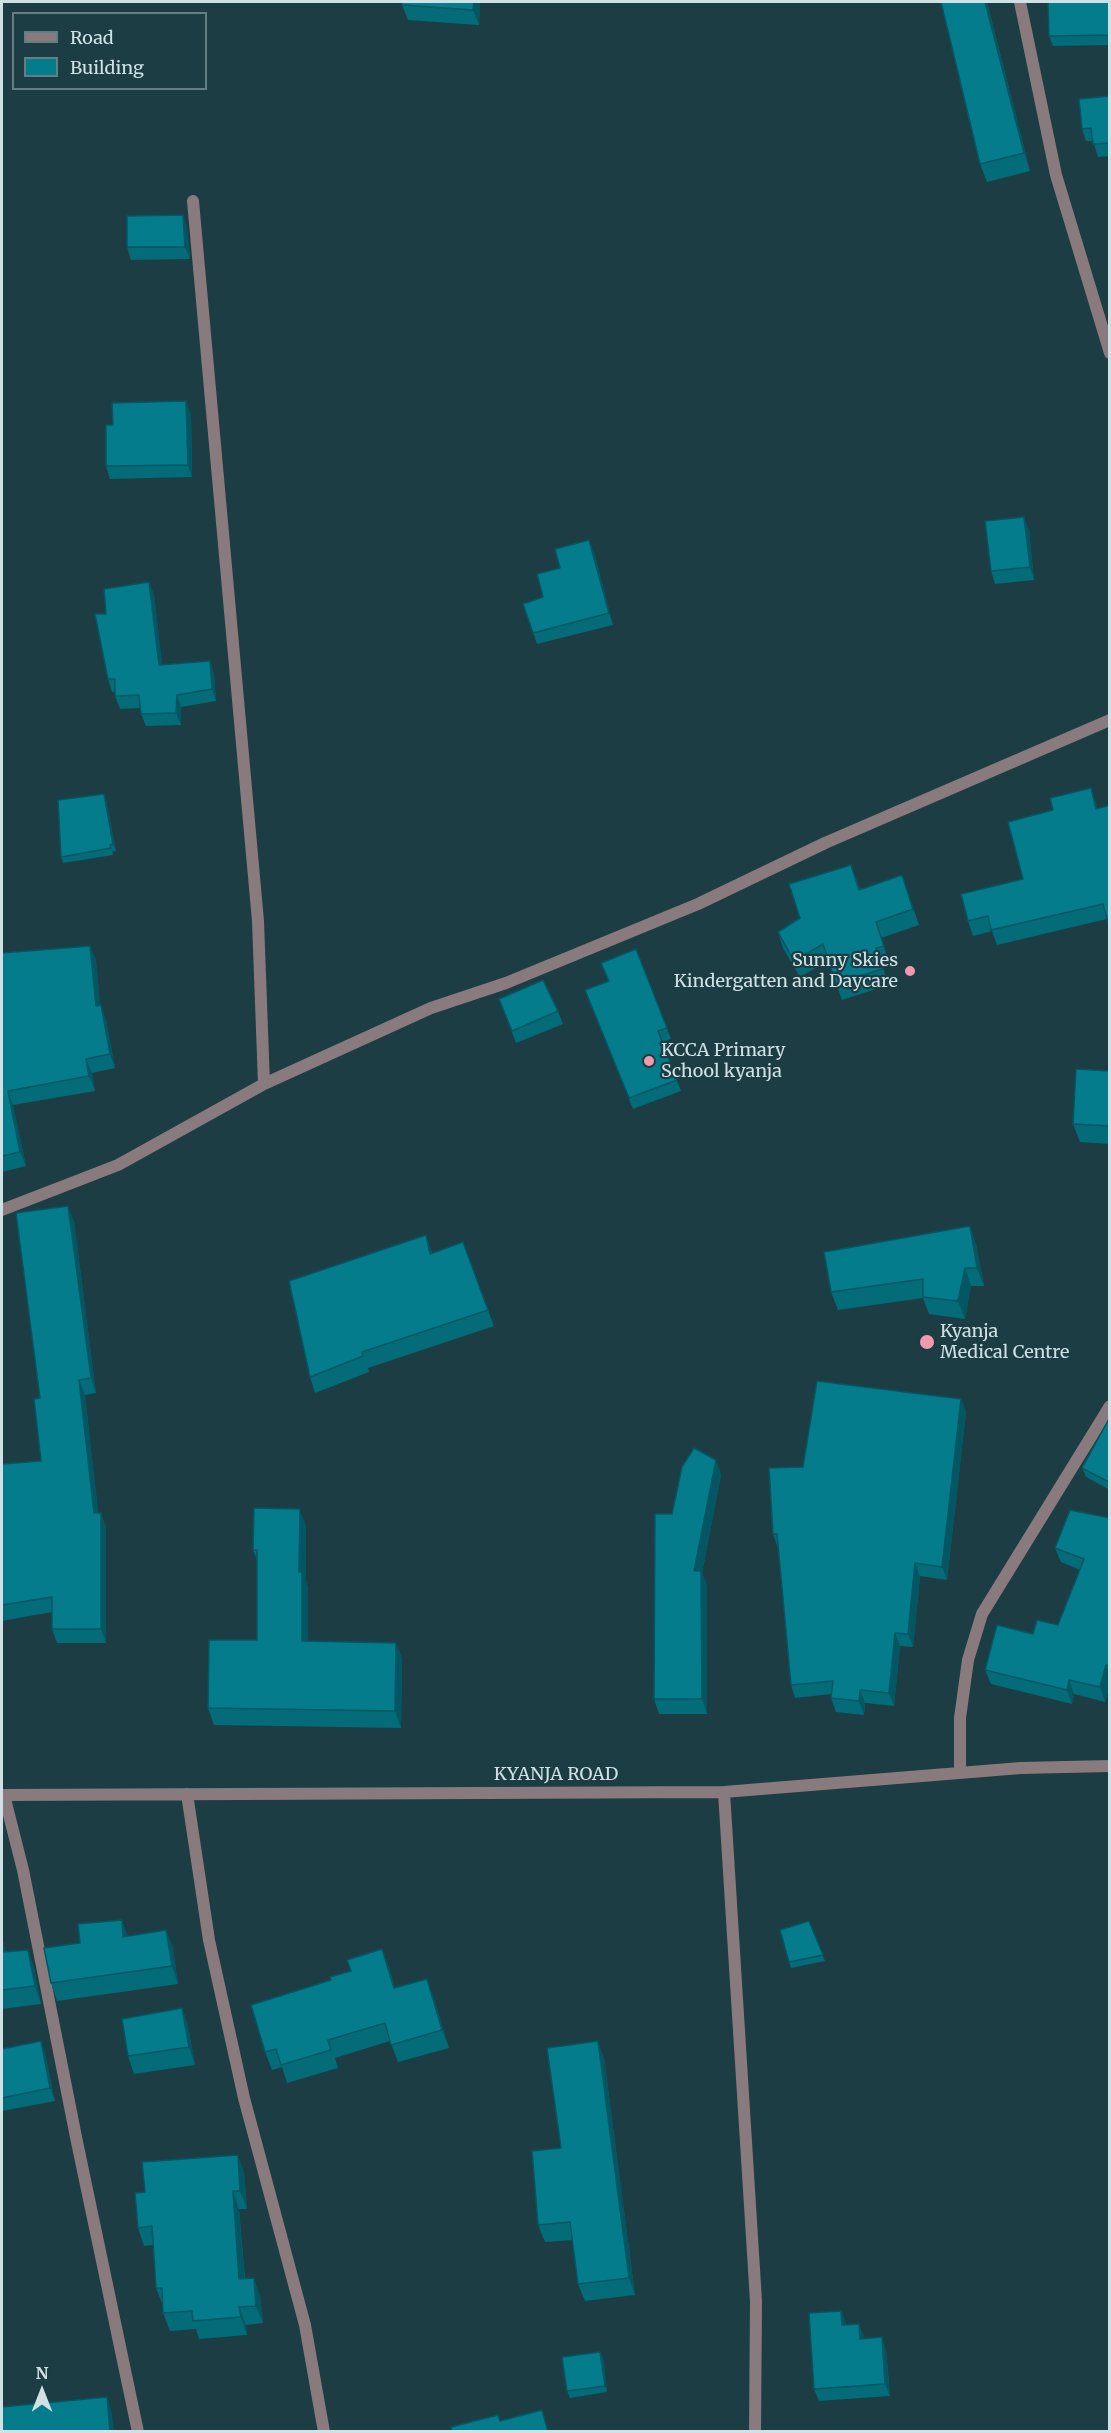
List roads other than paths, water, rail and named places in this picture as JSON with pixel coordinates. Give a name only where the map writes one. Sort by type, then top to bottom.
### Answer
[{"type":"street","points":[[1020,2],[1056,175],[1110,353]]},
{"type":"street","points":[[193,201],[258,921],[264,1084]]},
{"type":"street","points":[[2,1210],[118,1165],[264,1084],[431,1008],[506,983],[698,904],[825,843],[1110,720]]},
{"type":"street","points":[[960,1772],[960,1718],[968,1660],[982,1614],[1110,1406]]},
{"type":"street","name":"KYANJA ROAD","points":[[3,1795],[724,1792],[960,1772],[1110,1766]]},
{"type":"street","points":[[724,1792],[756,2301],[755,2432]]},
{"type":"street","points":[[187,1794],[209,1940],[244,2098],[305,2325],[324,2432]]},
{"type":"street","points":[[3,1795],[23,1870],[76,2142],[138,2432]]},
{"type":"place","name":"Sunny Skies Kindergatten and Daycare","points":[[910,971]]},
{"type":"place","name":"KCCA Primary School kyanja","points":[[649,1061]]},
{"type":"place","name":"Kyanja Medical Centre","points":[[927,1342]]}]
